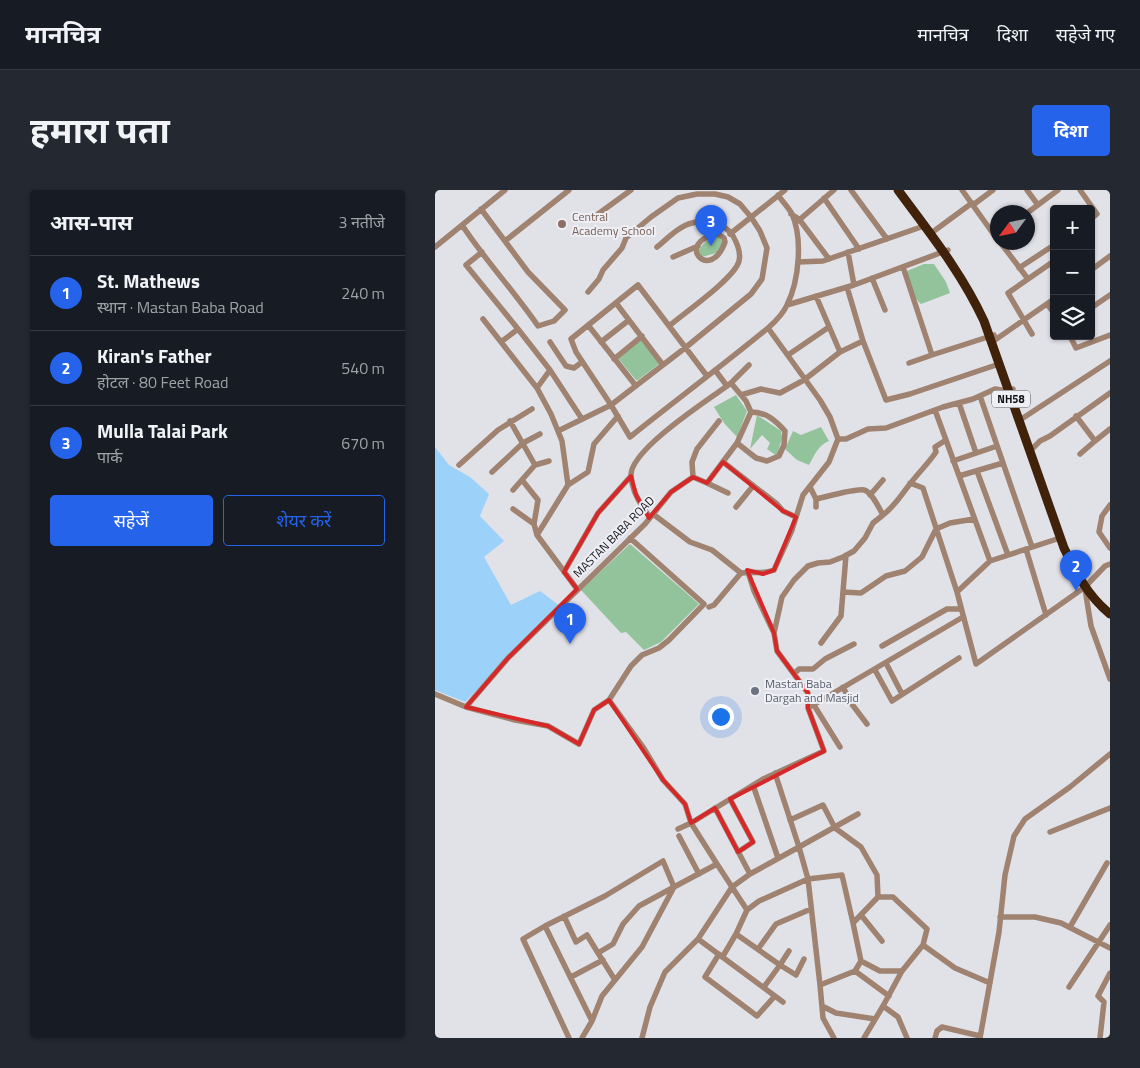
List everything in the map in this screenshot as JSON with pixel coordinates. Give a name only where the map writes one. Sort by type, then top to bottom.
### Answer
[{"type":"highway","name":"NH58","points":[[898,190],[924,226],[946,251]]},
{"type":"highway","name":"NH58","points":[[904,190],[978,296],[1060,538],[1077,576],[1110,608]]},
{"type":"highway","name":"NH58","points":[[993,337],[999,364],[1023,418],[1068,546],[1099,605],[1110,614]]},
{"type":"street","points":[[435,247],[505,190]]},
{"type":"street","points":[[505,241],[569,190]]},
{"type":"street","points":[[594,217],[631,190]]},
{"type":"street","points":[[797,221],[834,190]]},
{"type":"street","points":[[851,190],[887,239]]},
{"type":"street","points":[[962,190],[990,228]]},
{"type":"street","points":[[934,231],[993,190]]},
{"type":"street","points":[[1027,190],[1038,205]]},
{"type":"street","points":[[1035,207],[1058,190]]},
{"type":"street","points":[[1080,190],[1091,205]]},
{"type":"street","points":[[724,238],[782,192],[791,214],[829,259]]},
{"type":"street","points":[[558,431],[611,405],[751,294],[762,279],[767,248],[761,231],[751,217],[739,204],[728,196],[697,194],[678,198],[626,238],[622,248],[603,270],[599,279],[588,292]]},
{"type":"street","points":[[824,198],[859,248]]},
{"type":"street","points":[[463,225],[481,252],[538,326],[554,321],[565,310],[553,298],[551,293],[537,282],[481,209]]},
{"type":"street","points":[[707,376],[638,285],[571,339],[582,362],[631,437],[777,320],[787,305],[793,290],[798,262],[797,221]]},
{"type":"street","points":[[657,247],[681,228],[691,223],[711,222],[723,225],[731,233],[739,253],[737,266],[729,277],[669,326]]},
{"type":"street","points":[[798,262],[823,261],[924,226]]},
{"type":"street","points":[[718,234],[724,238],[723,248],[714,258],[702,260],[697,257],[696,251],[703,240],[711,235],[718,234]]},
{"type":"street","points":[[673,257],[698,246]]},
{"type":"street","points":[[1019,268],[1050,248]]},
{"type":"street","points":[[1006,250],[1028,279]]},
{"type":"street","points":[[787,305],[854,285],[946,251]]},
{"type":"street","points":[[481,252],[466,264],[550,370],[582,419]]},
{"type":"street","points":[[848,252],[854,285]]},
{"type":"street","points":[[1095,267],[1110,256]]},
{"type":"street","points":[[1032,334],[1007,293],[1050,264]]},
{"type":"street","points":[[903,267],[932,356]]},
{"type":"street","points":[[872,278],[885,310]]},
{"type":"street","points":[[847,287],[863,341],[886,400],[910,394],[999,364]]},
{"type":"street","points":[[1095,305],[1110,295]]},
{"type":"street","points":[[816,296],[840,352]]},
{"type":"street","points":[[909,363],[993,337],[1025,320],[1050,302]]},
{"type":"street","points":[[616,303],[663,365]]},
{"type":"street","points":[[1047,304],[1050,308]]},
{"type":"street","points":[[483,319],[537,388],[551,414],[562,441],[568,485]]},
{"type":"street","points":[[601,342],[629,320]]},
{"type":"street","points":[[588,325],[636,386]]},
{"type":"street","points":[[787,355],[829,327]]},
{"type":"street","points":[[709,608],[744,573],[752,571],[763,574],[773,570],[796,517],[803,495],[829,462],[838,438],[823,405],[768,328]]},
{"type":"street","points":[[501,342],[517,329]]},
{"type":"street","points":[[1072,340],[1076,348],[1110,335]]},
{"type":"street","points":[[614,358],[642,336]]},
{"type":"street","points":[[741,395],[761,389],[779,393],[804,380],[840,352],[863,341]]},
{"type":"street","points":[[550,342],[566,366],[574,368],[582,362]]},
{"type":"street","points":[[1023,418],[1110,361]]},
{"type":"street","points":[[699,874],[678,832],[753,785],[824,751],[808,699],[808,693],[777,651],[774,633],[744,573],[712,550],[690,542],[652,516],[636,495],[631,476],[633,466],[661,435],[729,384],[749,365]]},
{"type":"street","points":[[537,388],[550,370]]},
{"type":"street","points":[[715,370],[741,395],[751,412]]},
{"type":"street","points":[[838,438],[846,439],[868,429],[886,428],[980,396],[995,389],[1010,390]]},
{"type":"street","points":[[1033,448],[1040,441],[1050,436],[1110,393]]},
{"type":"street","points":[[980,396],[1029,548],[1046,615]]},
{"type":"street","points":[[959,403],[976,453]]},
{"type":"street","points":[[459,465],[497,430],[533,409]]},
{"type":"street","points":[[935,410],[990,561]]},
{"type":"street","points":[[707,483],[737,443],[751,412]]},
{"type":"street","points":[[737,443],[756,458],[767,461],[779,456],[784,444],[785,431],[775,420],[760,412],[751,412]]},
{"type":"street","points":[[537,535],[568,485],[587,472],[595,444],[618,416]]},
{"type":"street","points":[[1076,416],[1095,441]]},
{"type":"street","points":[[510,421],[535,465]]},
{"type":"street","points":[[719,421],[697,449],[692,462],[693,476],[728,493]]},
{"type":"street","points":[[1080,454],[1110,429]]},
{"type":"street","points":[[492,472],[523,443],[540,434]]},
{"type":"street","points":[[774,633],[782,598],[794,580],[808,566],[830,562],[854,551],[865,538],[873,523],[893,508],[910,483],[922,471],[935,452],[935,447],[946,440]]},
{"type":"street","points":[[953,461],[997,446]]},
{"type":"street","points":[[513,490],[535,465],[549,461]]},
{"type":"street","points":[[723,462],[777,504],[783,511],[796,517]]},
{"type":"street","points":[[959,476],[1003,463]]},
{"type":"street","points":[[977,471],[1009,555]]},
{"type":"street","points":[[565,572],[599,513],[631,476]]},
{"type":"street","name":"MASTAN BABA ROAD","points":[[466,707],[508,658],[652,516],[671,492],[693,476]]},
{"type":"street","points":[[522,480],[538,500],[534,524],[537,535],[577,589]]},
{"type":"street","points":[[870,494],[883,480]]},
{"type":"street","points":[[910,483],[923,488],[957,592],[976,664],[1087,585],[1105,566],[1110,564]]},
{"type":"street","points":[[736,507],[753,486]]},
{"type":"street","points":[[810,487],[816,499],[815,507]]},
{"type":"street","points":[[816,499],[865,490],[870,494],[883,515]]},
{"type":"street","points":[[1110,505],[1101,516],[1099,532],[1110,548]]},
{"type":"street","points":[[513,509],[534,524]]},
{"type":"street","points":[[843,592],[861,593],[886,576],[905,571],[922,557],[936,529],[950,523],[974,519]]},
{"type":"street","points":[[1104,539],[1110,535]]},
{"type":"street","points":[[435,694],[466,707],[547,726],[579,744],[594,710],[609,700],[631,666],[642,655],[659,648],[669,640],[704,604],[630,538]]},
{"type":"street","points":[[957,592],[990,561],[1060,538]]},
{"type":"street","points":[[821,644],[841,616],[846,555]]},
{"type":"street","points":[[1087,585],[1091,626],[1110,679]]},
{"type":"street","points":[[882,646],[947,609],[961,609]]},
{"type":"street","points":[[811,706],[886,664],[963,617]]},
{"type":"street","points":[[793,674],[799,669],[813,669],[854,644]]},
{"type":"street","points":[[875,670],[892,701],[959,658]]},
{"type":"street","points":[[886,664],[902,694]]},
{"type":"street","points":[[843,688],[851,703],[867,724]]},
{"type":"street","points":[[609,700],[643,747],[663,780],[685,804],[691,823],[747,910]]},
{"type":"street","points":[[811,706],[840,747]]},
{"type":"street","points":[[935,1038],[937,1031],[942,1027],[980,1037],[1005,875],[1014,836],[1025,819],[1070,787],[1110,754]]},
{"type":"street","points":[[775,773],[808,879],[823,1018],[833,1038]]},
{"type":"street","points":[[753,785],[778,858]]},
{"type":"street","points":[[730,799],[753,842],[739,852]]},
{"type":"street","points":[[790,820],[823,805],[835,828],[861,847],[877,875],[878,897],[853,923]]},
{"type":"street","points":[[715,808],[751,874]]},
{"type":"street","points":[[1050,832],[1110,808]]},
{"type":"street","points":[[642,1038],[650,1007],[665,972],[698,939],[732,887],[778,858],[858,814]]},
{"type":"street","points":[[569,1038],[523,939],[605,896],[663,861],[674,888]]},
{"type":"street","points":[[1070,927],[1107,863]]},
{"type":"street","points":[[598,953],[613,944],[623,924],[639,906],[717,864]]},
{"type":"street","points":[[775,996],[757,1016],[705,978],[736,934],[747,910],[759,900],[808,879],[842,874],[861,960],[855,971],[820,985]]},
{"type":"street","points":[[582,1038],[592,1021],[601,996],[642,947],[674,888]]},
{"type":"street","points":[[864,1038],[902,971],[923,945],[927,929],[893,897],[878,897]]},
{"type":"street","points":[[758,949],[776,924],[811,910]]},
{"type":"street","points":[[861,915],[881,941]]},
{"type":"street","points":[[564,916],[576,942],[587,936],[615,980]]},
{"type":"street","points":[[1000,917],[1035,917],[1061,923],[1110,948]]},
{"type":"street","points":[[1069,987],[1110,925]]},
{"type":"street","points":[[545,926],[592,1021]]},
{"type":"street","points":[[736,934],[795,975],[804,959]]},
{"type":"street","points":[[698,939],[783,1002]]},
{"type":"street","points":[[923,945],[955,968],[989,983]]},
{"type":"street","points":[[763,987],[789,951]]},
{"type":"street","points":[[571,978],[603,960]]},
{"type":"street","points":[[861,960],[880,971],[902,971]]},
{"type":"street","points":[[855,971],[889,996]]},
{"type":"street","points":[[1100,1038],[1104,1002],[1097,996],[1110,973]]},
{"type":"street","points":[[822,1006],[836,1013],[875,1019]]},
{"type":"street","points":[[883,1006],[898,1017],[907,1038]]},
{"type":"highlighted area","points":[[723,462],[783,511],[796,517],[774,570],[763,574],[747,570],[774,633],[777,651],[808,693],[808,708],[824,751],[730,799],[753,842],[738,852],[715,808],[691,823],[685,804],[663,780],[609,700],[594,710],[579,744],[548,726],[466,707],[508,658],[577,589],[564,572],[598,513],[631,476],[636,495],[649,518],[671,492],[693,477],[707,483]]},
{"type":"green space","points":[[719,236],[723,243],[716,253],[702,257],[698,252],[704,243]]},
{"type":"green space","points":[[924,264],[934,264],[946,282],[950,293],[921,304],[911,289],[907,271]]},
{"type":"green space","points":[[642,339],[659,364],[636,380],[617,357]]},
{"type":"green space","points":[[736,395],[747,411],[737,437],[724,423],[714,407]]},
{"type":"green space","points":[[757,415],[781,431],[782,438],[777,456],[767,449],[770,443],[762,435],[750,449]]},
{"type":"green space","points":[[821,427],[829,441],[819,448],[809,465],[797,460],[785,449],[793,431],[801,435]]},
{"type":"green space","points":[[630,544],[699,604],[661,642],[644,650],[626,632],[621,633],[581,590]]},
{"type":"water","points":[[435,447],[449,465],[470,477],[489,494],[480,516],[504,541],[484,557],[511,605],[540,591],[560,606],[465,702],[435,690]]},
{"type":"place","name":"Central Academy School","points":[[562,224]]},
{"type":"place","name":"Mulla Talai Park","points":[[711,246]]},
{"type":"place","name":"Kiran's Father","points":[[1076,591]]},
{"type":"place","name":"St. Mathews","points":[[570,644]]},
{"type":"place","name":"Mastan Baba Dargah and Masjid","points":[[755,691]]}]
